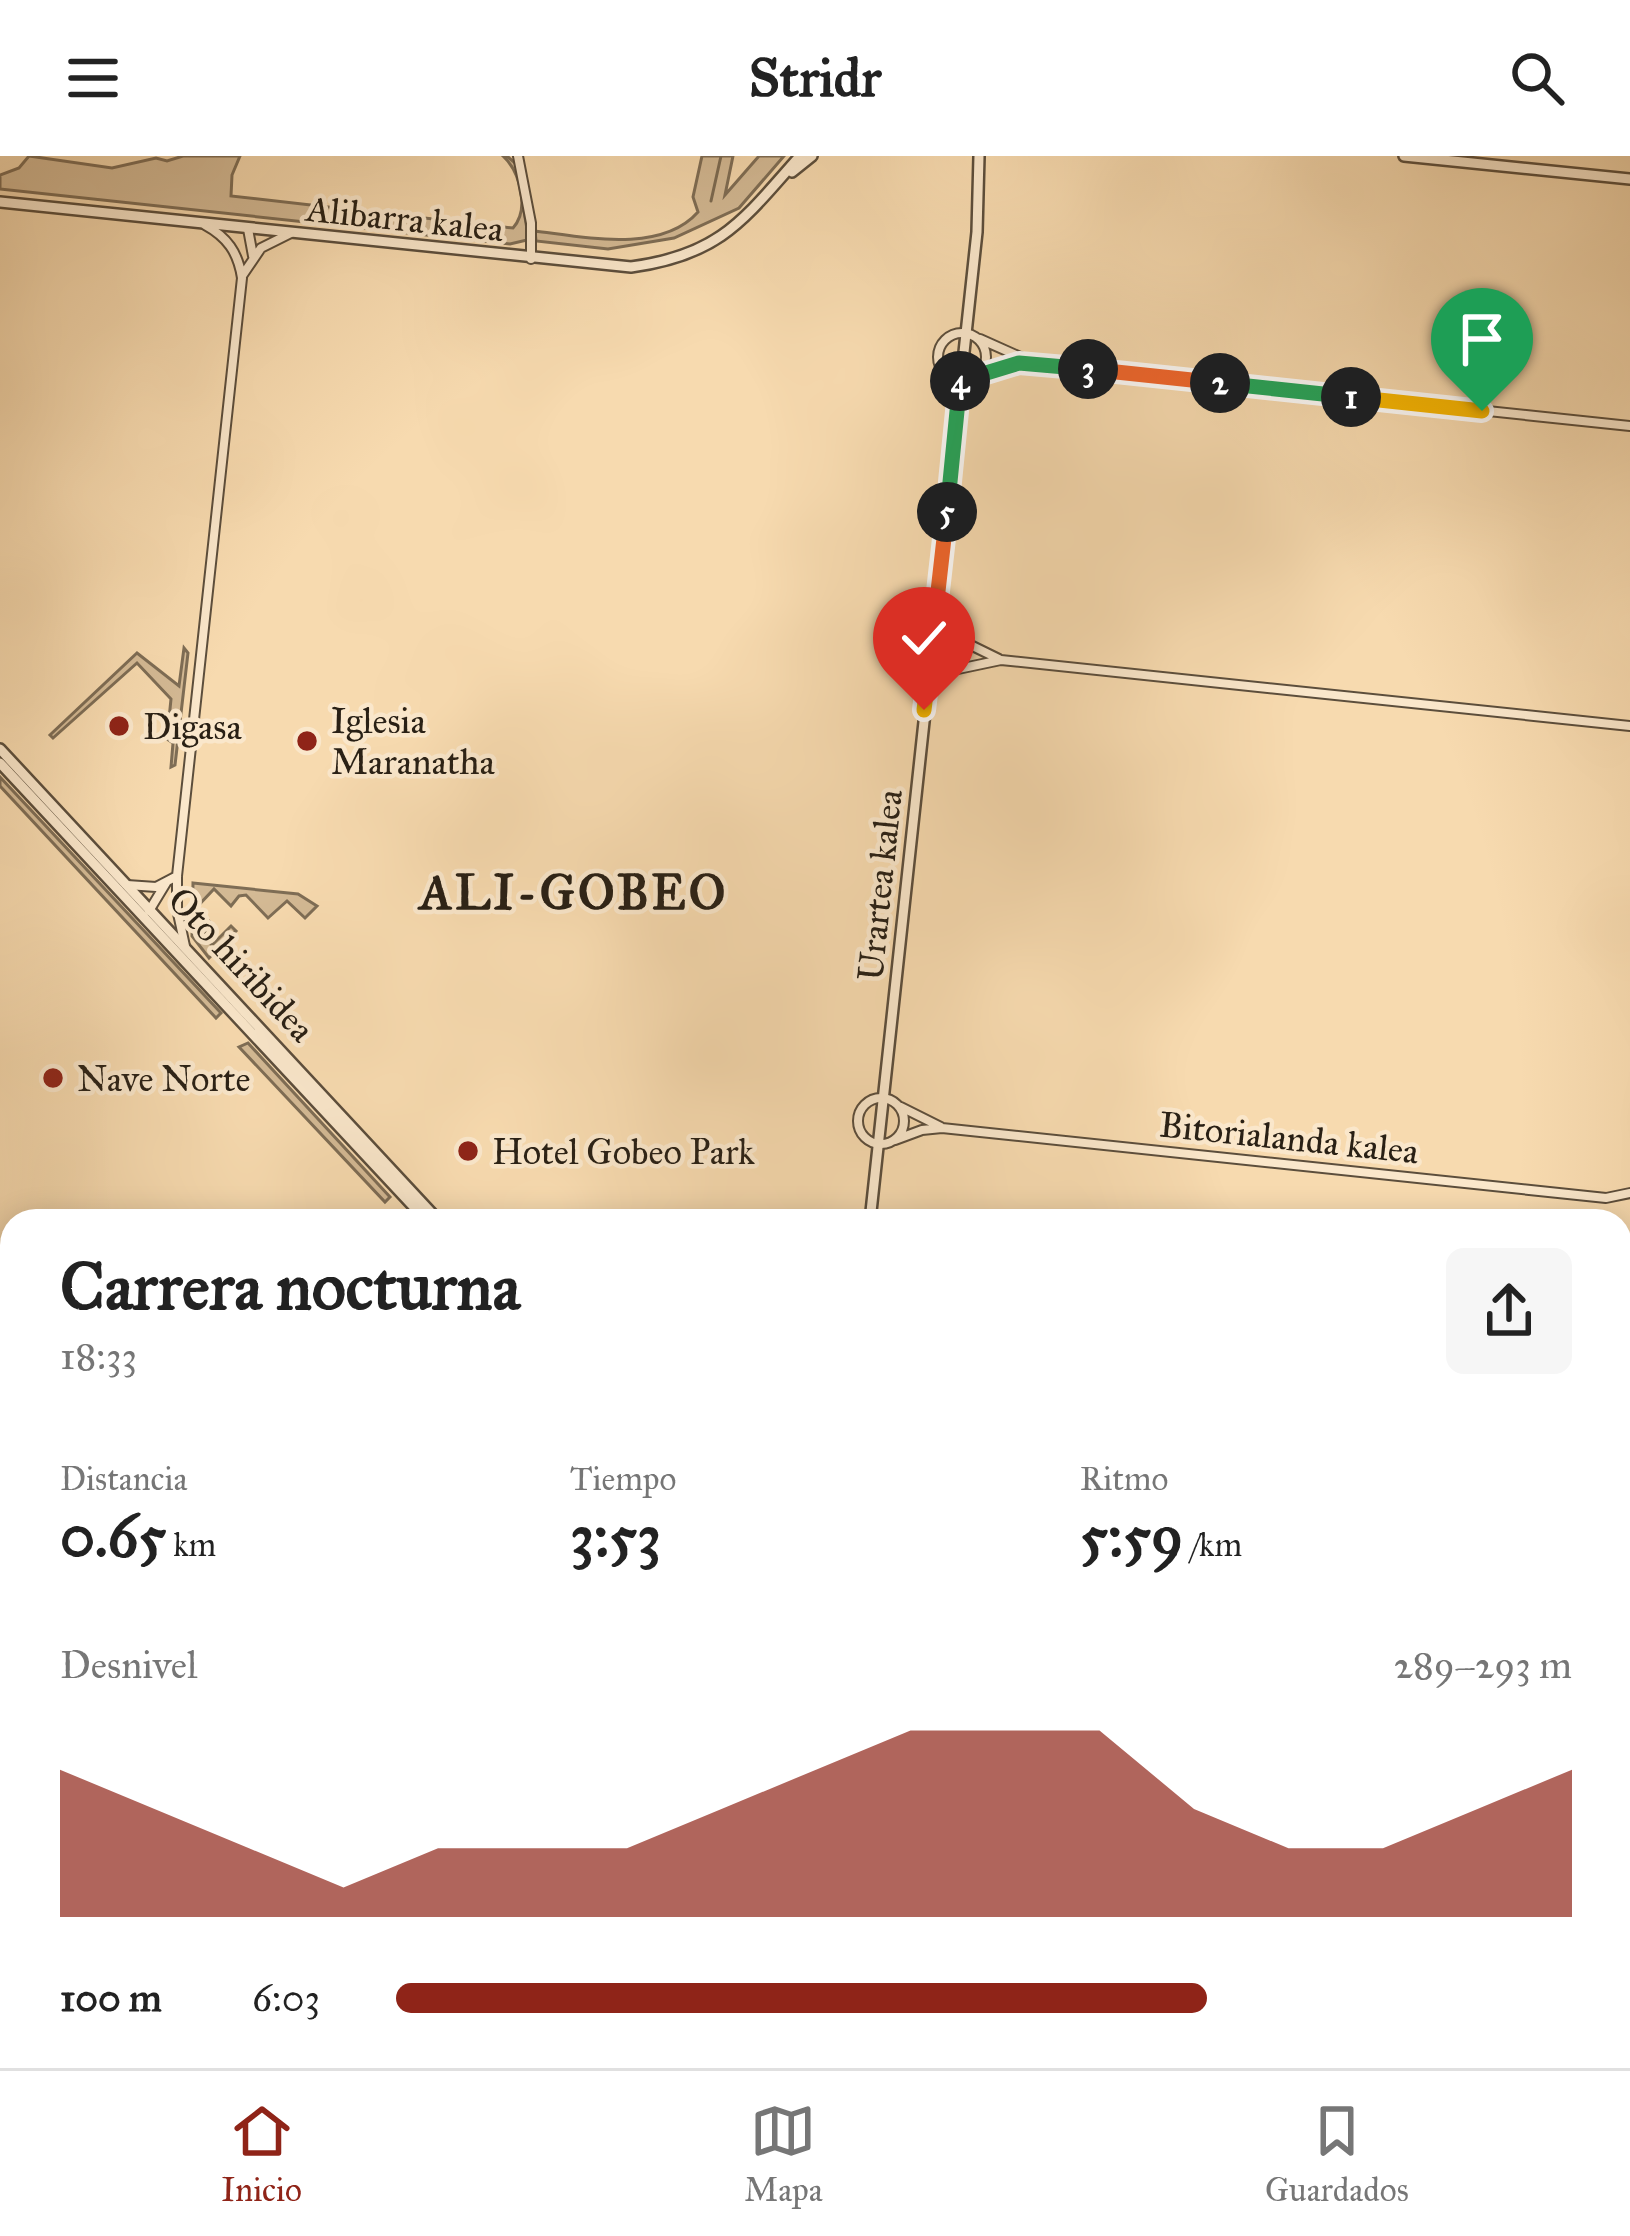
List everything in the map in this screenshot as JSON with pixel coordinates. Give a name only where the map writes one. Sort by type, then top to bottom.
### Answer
[{"type":"street","points":[[518,156],[531,224],[531,259]]},
{"type":"street","name":"Alibarra kalea","points":[[0,202],[617,267],[662,262],[724,236],[757,208],[800,156]]},
{"type":"street","name":"Alibarra kalea","points":[[778,183],[812,156]]},
{"type":"street","points":[[1404,156],[1630,179]]},
{"type":"street","name":"Urartea kalea","points":[[871,1209],[982,159]]},
{"type":"street","points":[[185,947],[177,909],[177,876],[242,278],[236,253],[226,239],[204,224]]},
{"type":"street","points":[[236,253],[248,229]]},
{"type":"street","points":[[248,229],[253,257]]},
{"type":"street","points":[[242,278],[253,257],[291,233]]},
{"type":"street","points":[[966,332],[1017,358],[1040,364]]},
{"type":"street","name":"Urartea kalea","points":[[959,381],[942,371],[938,351],[949,335],[966,332]]},
{"type":"street","points":[[974,378],[986,359],[978,338]]},
{"type":"street","points":[[959,381],[1019,363],[1040,364],[1630,426]]},
{"type":"street","points":[[934,627],[1000,660]]},
{"type":"street","name":"Urartea kalea","points":[[928,676],[912,668],[906,648],[918,631],[934,627]]},
{"type":"street","points":[[944,673],[955,657],[947,633]]},
{"type":"street","points":[[928,676],[1000,660],[1630,726]]},
{"type":"street","name":"Oto hiribidea","points":[[0,749],[128,885],[148,914],[185,947],[428,1209]]},
{"type":"street","name":"Oto hiribidea","points":[[0,764],[148,914],[413,1209]]},
{"type":"street","points":[[128,885],[148,888],[177,876]]},
{"type":"street","points":[[148,914],[166,882]]},
{"type":"street","points":[[157,896],[177,909]]},
{"type":"street","points":[[877,1144],[895,1140],[904,1122],[896,1104],[882,1098]]},
{"type":"street","name":"Urartea kalea","points":[[877,1144],[862,1135],[858,1119],[866,1103],[882,1098]]},
{"type":"street","name":"Bitorialanda kalea","points":[[896,1104],[942,1128]]},
{"type":"street","name":"Bitorialanda kalea","points":[[895,1140],[942,1128],[1606,1198],[1630,1192]]},
{"type":"shaded area","points":[[29,156],[112,168],[156,158],[240,156],[232,175],[231,196],[513,228],[521,211],[521,194],[528,235],[527,240],[510,244],[0,189],[0,175],[19,168]]},
{"type":"shaded area","points":[[503,156],[516,164],[520,189],[514,171]]},
{"type":"shaded area","points":[[702,156],[733,156],[725,195],[759,156],[784,156],[739,208],[674,238],[608,249],[536,241],[535,231],[621,240],[664,234],[682,225],[698,212],[693,197]]},
{"type":"shaded area","points":[[184,648],[188,653],[175,765],[171,767],[173,743],[167,739],[171,699],[137,663],[53,738],[50,735],[137,653],[179,686]]},
{"type":"shaded area","points":[[0,777],[221,1013],[216,1018],[0,786]]},
{"type":"shaded area","points":[[193,883],[298,894],[317,906],[305,918],[287,901],[268,918],[246,895],[231,906],[214,889],[196,908],[212,924],[202,935],[212,945],[231,926],[236,931],[209,958],[192,936]]},
{"type":"shaded area","points":[[248,1043],[390,1197],[385,1202],[239,1047]]},
{"type":"waterway","points":[[711,201],[721,156]]},
{"type":"place","name":"Digasa","points":[[119,726]]},
{"type":"place","name":"Iglesia Maranatha","points":[[307,741]]},
{"type":"place","name":"Nave Norte","points":[[53,1078]]},
{"type":"place","name":"Hotel Gobeo Park","points":[[468,1151]]},
{"type":"district","name":"ALI-GOBEO","points":[[574,892]]},
{"type":"route","points":[[924,710],[959,381],[1019,363],[1040,364],[1482,411]]}]
